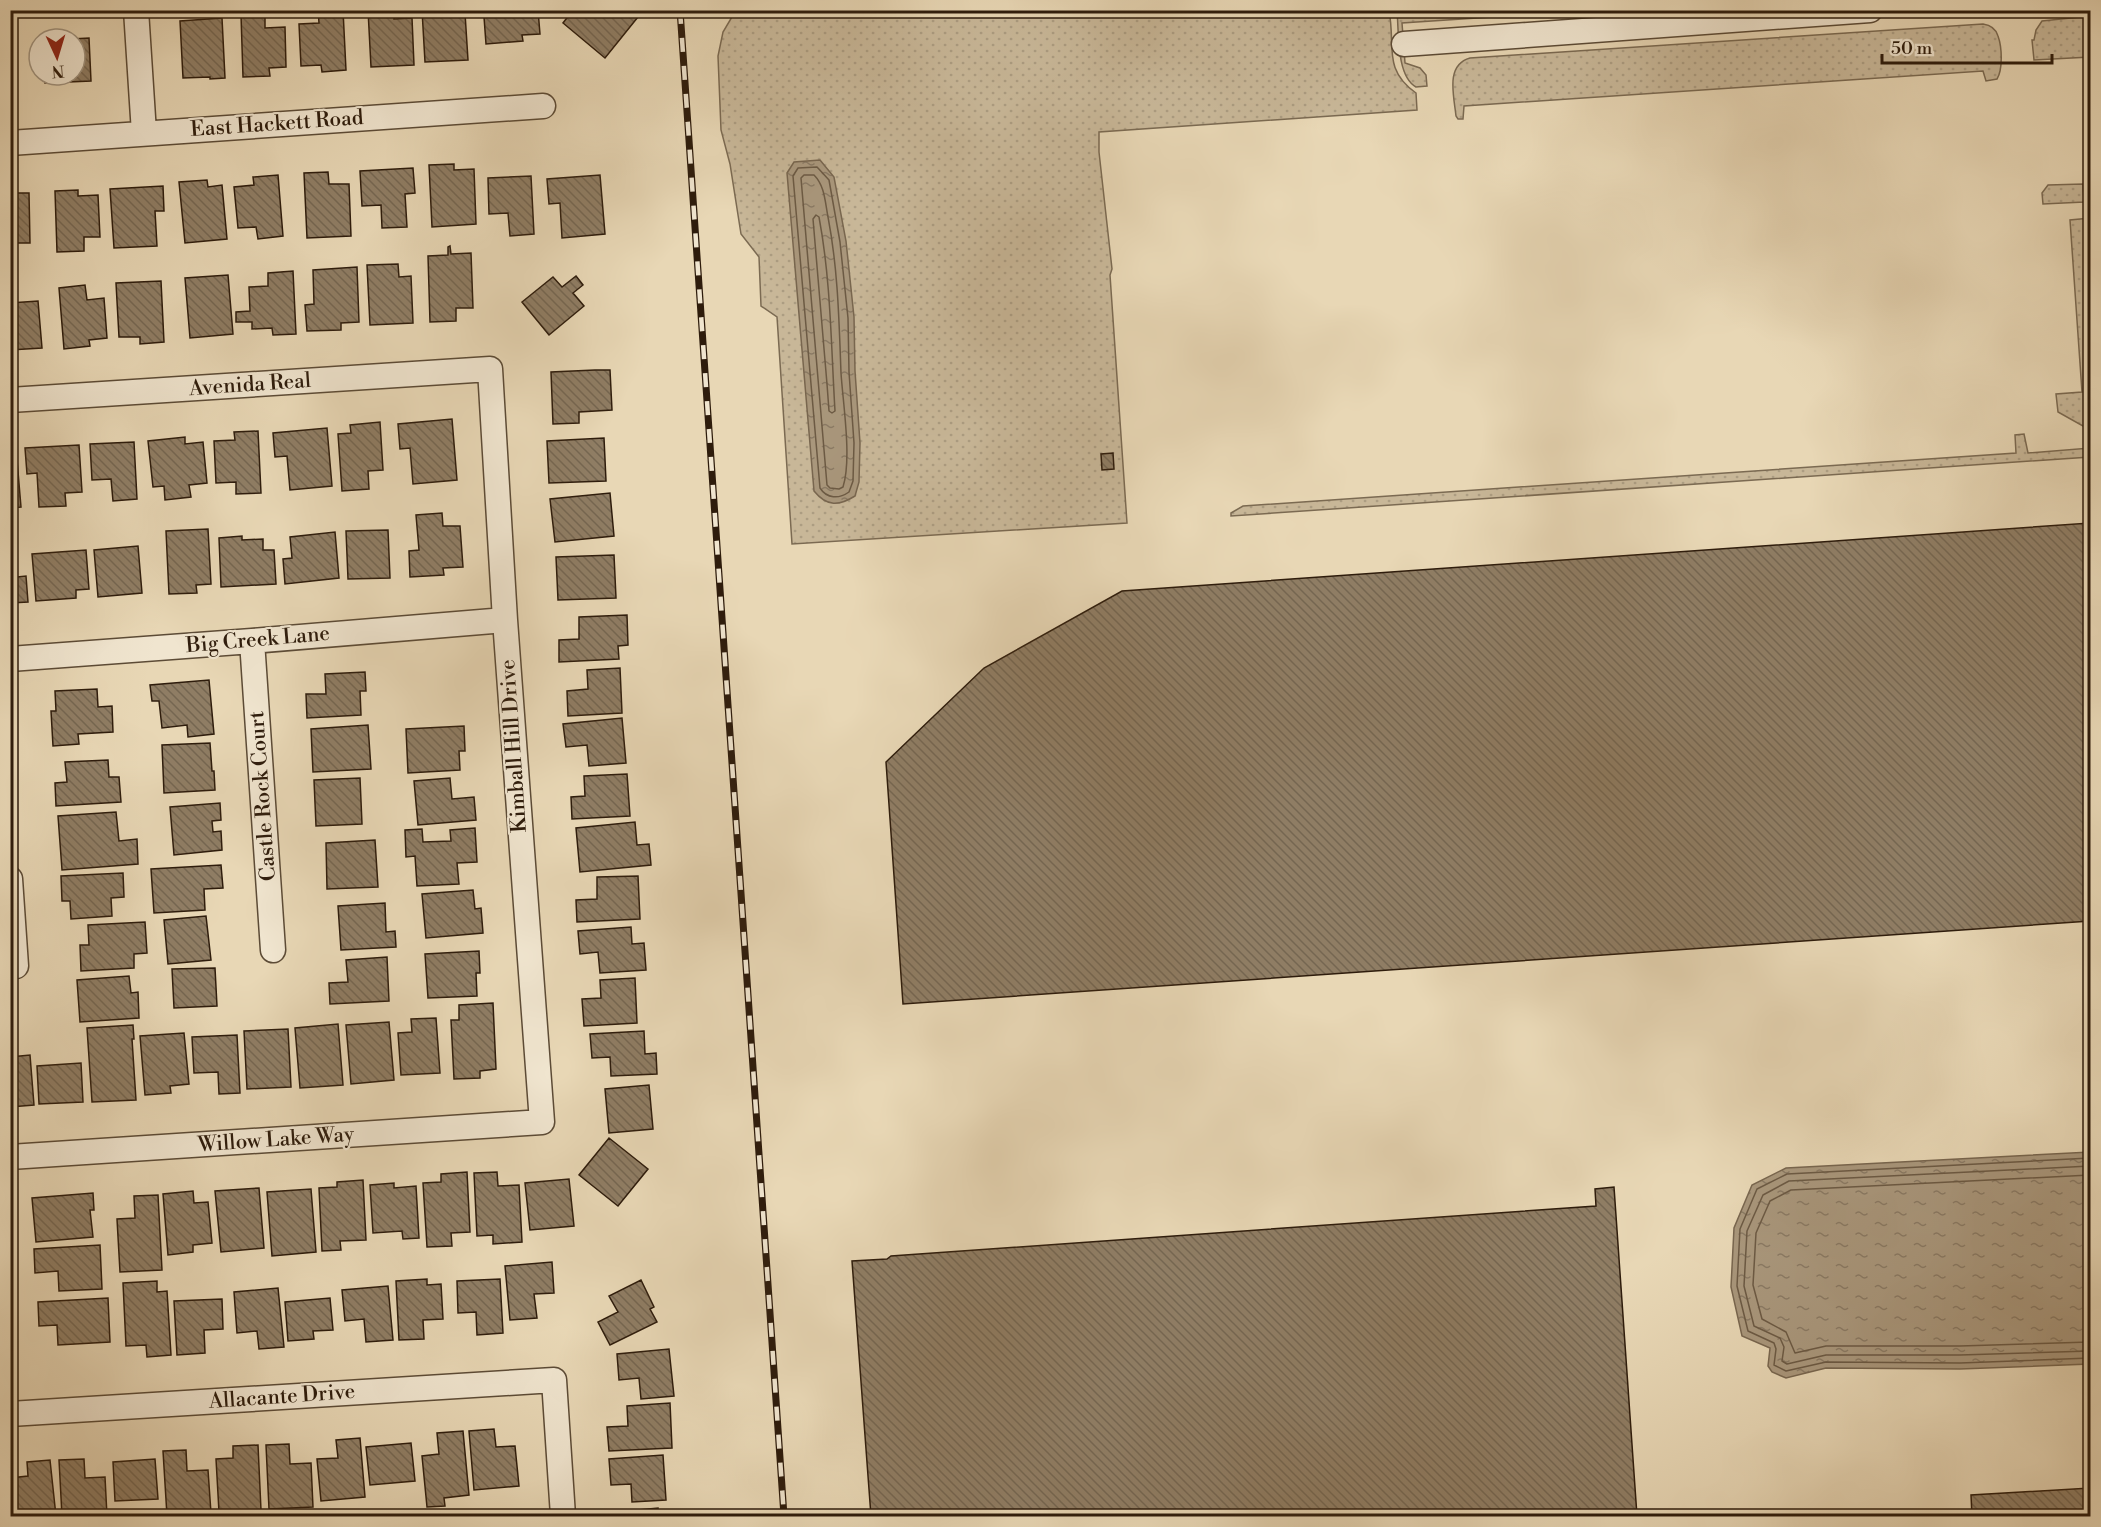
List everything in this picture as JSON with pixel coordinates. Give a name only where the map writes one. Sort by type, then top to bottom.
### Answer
[{"type":"street","points":[[136,10],[144,133]]},
{"type":"street","points":[[1404,44],[1639,19],[1870,10]]},
{"type":"street","name":"East Hackett Road","points":[[10,143],[543,106]]},
{"type":"street","name":"Avenida Real","points":[[10,400],[490,369]]},
{"type":"street","name":"Kimball Hill Drive","points":[[490,369],[505,620],[542,1122]]},
{"type":"street","name":"Big Creek Lane","points":[[10,659],[505,620]]},
{"type":"street","name":"Castle Rock Court","points":[[252,641],[273,950]]},
{"type":"street","points":[[10,879],[16,966]]},
{"type":"street","name":"Willow Lake Way","points":[[10,1157],[542,1122]]},
{"type":"street","name":"Allacante Drive","points":[[10,1414],[554,1380],[563,1516]]},
{"type":"shaded area","points":[[736,10],[1389,11],[1394,65],[1405,84],[1416,93],[1417,110],[1099,132],[1099,152],[1112,269],[1110,275],[1127,523],[792,544],[777,317],[761,306],[759,257],[741,234],[730,164],[721,130],[718,56],[723,32]]},
{"type":"shaded area","points":[[1397,11],[1583,11],[1402,23],[1405,63],[1420,68],[1426,75],[1427,86],[1416,87],[1405,73],[1402,63]]},
{"type":"shaded area","points":[[2090,16],[2090,57],[2034,60],[2032,40],[2042,21]]},
{"type":"shaded area","points":[[1983,24],[1994,29],[1999,41],[2001,64],[1997,79],[1986,81],[1983,71],[1464,106],[1463,119],[1458,119],[1456,116],[1453,91],[1454,74],[1462,62],[1470,58]]},
{"type":"shaded area","points":[[2083,184],[2084,202],[2043,204],[2042,193],[2048,185]]},
{"type":"shaded area","points":[[2090,218],[2090,430],[2058,412],[2056,394],[2082,392],[2070,220]]},
{"type":"shaded area","points":[[2024,434],[2028,453],[2090,448],[2090,457],[1231,516],[1231,513],[1243,506],[2016,453],[2015,435]]},
{"type":"water","points":[[820,160],[834,177],[846,241],[854,317],[860,443],[859,482],[855,496],[838,503],[824,500],[814,491],[787,173],[794,162]]},
{"type":"water","points":[[2090,1152],[2090,1364],[1960,1369],[1826,1368],[1786,1378],[1772,1372],[1768,1366],[1770,1348],[1742,1336],[1731,1287],[1734,1228],[1752,1185],[1786,1168]]},
{"type":"building","points":[[28,10],[89,10],[89,12],[28,15]]},
{"type":"building","points":[[318,10],[343,10],[346,70],[322,72],[321,65],[301,66],[299,24],[319,23]]},
{"type":"building","points":[[368,10],[394,10],[394,19],[412,18],[414,65],[371,67]]},
{"type":"building","points":[[422,10],[446,10],[447,14],[465,13],[468,60],[425,62]]},
{"type":"building","points":[[494,10],[538,10],[540,34],[522,35],[523,41],[486,44],[484,17],[495,17]]},
{"type":"building","points":[[573,10],[640,10],[642,12],[605,58],[563,23]]},
{"type":"building","points":[[265,14],[265,28],[285,27],[286,67],[269,68],[270,76],[243,77],[241,15]]},
{"type":"building","points":[[222,18],[225,78],[183,78],[180,21]]},
{"type":"building","points":[[87,38],[89,38],[91,81],[87,81]]},
{"type":"building","points":[[454,164],[454,170],[474,169],[476,224],[432,227],[429,165]]},
{"type":"building","points":[[413,168],[415,193],[405,194],[407,227],[382,228],[381,205],[362,206],[360,171]]},
{"type":"building","points":[[328,172],[329,184],[349,184],[351,236],[307,238],[304,173]]},
{"type":"building","points":[[278,175],[283,236],[258,239],[256,227],[238,228],[234,187],[254,185],[253,177]]},
{"type":"building","points":[[600,175],[605,234],[562,238],[560,203],[549,204],[547,179]]},
{"type":"building","points":[[531,176],[534,234],[510,236],[508,213],[489,214],[488,178]]},
{"type":"building","points":[[207,180],[208,187],[222,185],[227,239],[185,243],[179,182]]},
{"type":"building","points":[[163,186],[164,211],[155,211],[157,246],[114,248],[110,189]]},
{"type":"building","points":[[78,190],[78,196],[98,195],[100,237],[84,237],[84,251],[57,252],[55,191]]},
{"type":"building","points":[[10,193],[29,193],[30,243],[10,243]]},
{"type":"building","points":[[450,246],[451,254],[471,253],[473,308],[456,308],[456,321],[430,322],[428,256],[448,255]]},
{"type":"building","points":[[398,264],[399,277],[411,276],[413,323],[370,325],[367,265]]},
{"type":"building","points":[[357,267],[359,322],[341,323],[341,330],[307,331],[305,305],[314,304],[313,270]]},
{"type":"building","points":[[293,271],[296,334],[273,335],[272,328],[252,329],[252,322],[236,322],[236,312],[250,311],[249,287],[268,286],[268,273]]},
{"type":"building","points":[[228,275],[233,334],[190,338],[185,278]]},
{"type":"building","points":[[576,276],[583,285],[573,293],[584,306],[549,335],[522,302],[553,277],[562,287]]},
{"type":"building","points":[[161,281],[164,342],[140,344],[140,337],[119,337],[116,283]]},
{"type":"building","points":[[85,285],[87,300],[104,298],[107,338],[89,340],[90,346],[64,349],[59,288]]},
{"type":"building","points":[[38,301],[42,348],[10,350],[10,303]]},
{"type":"building","points":[[610,370],[612,410],[579,412],[579,423],[553,424],[551,372]]},
{"type":"building","points":[[452,419],[457,480],[413,484],[410,448],[400,449],[398,424]]},
{"type":"building","points":[[380,422],[383,470],[368,471],[369,489],[342,491],[338,434],[351,433],[350,425]]},
{"type":"building","points":[[327,428],[332,486],[290,490],[287,456],[275,457],[273,433]]},
{"type":"building","points":[[258,431],[261,493],[236,494],[236,482],[216,483],[214,441],[235,440],[234,432]]},
{"type":"building","points":[[185,437],[185,444],[203,442],[207,483],[189,485],[191,497],[165,500],[164,486],[153,487],[148,441]]},
{"type":"building","points":[[604,438],[606,481],[549,483],[547,441]]},
{"type":"building","points":[[134,442],[137,499],[113,501],[111,479],[92,480],[90,444]]},
{"type":"building","points":[[79,445],[82,492],[65,493],[66,506],[39,507],[37,473],[27,474],[25,448]]},
{"type":"building","points":[[16,448],[21,507],[10,508],[10,449]]},
{"type":"building","points":[[1113,453],[1114,469],[1102,470],[1101,454]]},
{"type":"building","points":[[610,493],[614,536],[555,542],[550,499]]},
{"type":"building","points":[[442,513],[443,526],[460,526],[463,567],[443,568],[444,575],[410,577],[409,551],[419,550],[416,515]]},
{"type":"building","points":[[2090,523],[2090,921],[903,1004],[886,762],[984,668],[1122,591]]},
{"type":"building","points":[[208,529],[211,584],[196,585],[197,593],[169,594],[166,531]]},
{"type":"building","points":[[388,530],[390,578],[348,579],[346,531]]},
{"type":"building","points":[[335,532],[339,578],[285,584],[283,559],[292,558],[290,537]]},
{"type":"building","points":[[242,536],[242,540],[263,539],[263,550],[274,550],[276,584],[221,587],[219,538]]},
{"type":"building","points":[[10,541],[15,541],[17,577],[26,576],[28,602],[10,603]]},
{"type":"building","points":[[138,546],[142,593],[98,597],[94,550]]},
{"type":"building","points":[[86,550],[89,589],[76,590],[76,598],[36,601],[32,554]]},
{"type":"building","points":[[614,555],[616,598],[558,600],[556,557]]},
{"type":"building","points":[[627,615],[628,645],[618,646],[619,659],[559,662],[559,640],[579,639],[579,617]]},
{"type":"building","points":[[620,668],[622,713],[568,716],[567,691],[588,689],[587,670]]},
{"type":"building","points":[[365,672],[366,691],[360,691],[361,715],[307,718],[306,694],[326,694],[325,674]]},
{"type":"building","points":[[209,680],[214,734],[188,737],[187,725],[162,728],[159,701],[152,701],[150,685]]},
{"type":"building","points":[[97,689],[98,707],[112,706],[113,732],[78,734],[79,744],[53,746],[51,711],[56,711],[55,691]]},
{"type":"building","points":[[622,718],[626,763],[589,766],[587,745],[566,747],[563,724]]},
{"type":"building","points":[[368,725],[371,769],[313,772],[311,729]]},
{"type":"building","points":[[464,726],[465,751],[459,751],[460,770],[408,773],[406,729]]},
{"type":"building","points":[[210,743],[215,790],[164,793],[162,745]]},
{"type":"building","points":[[108,760],[109,777],[119,777],[121,802],[56,806],[55,783],[67,782],[65,762]]},
{"type":"building","points":[[627,774],[630,816],[572,819],[571,797],[585,796],[584,776]]},
{"type":"building","points":[[360,778],[362,824],[316,826],[314,780]]},
{"type":"building","points":[[450,778],[452,799],[474,797],[476,820],[418,825],[414,781]]},
{"type":"building","points":[[220,803],[221,820],[212,821],[213,832],[221,831],[222,850],[174,855],[170,807]]},
{"type":"building","points":[[116,812],[119,841],[137,839],[138,864],[62,870],[58,816]]},
{"type":"building","points":[[635,822],[637,845],[649,844],[651,865],[580,872],[576,828]]},
{"type":"building","points":[[475,828],[477,862],[457,863],[459,884],[417,886],[415,856],[406,857],[405,830],[422,829],[423,842],[451,841],[450,830]]},
{"type":"building","points":[[375,840],[378,887],[327,889],[326,843]]},
{"type":"building","points":[[221,865],[223,888],[204,889],[205,910],[154,913],[151,869]]},
{"type":"building","points":[[123,873],[124,897],[111,898],[112,916],[71,919],[70,901],[62,901],[61,876]]},
{"type":"building","points":[[638,876],[640,919],[577,922],[576,900],[597,899],[597,877]]},
{"type":"building","points":[[473,890],[475,909],[481,908],[483,933],[426,938],[422,894]]},
{"type":"building","points":[[385,903],[386,932],[395,931],[396,947],[341,950],[338,906]]},
{"type":"building","points":[[206,916],[211,960],[168,964],[164,920]]},
{"type":"building","points":[[145,922],[147,953],[134,954],[134,968],[81,971],[80,945],[89,945],[88,925]]},
{"type":"building","points":[[631,927],[632,944],[644,943],[646,970],[600,973],[598,952],[580,954],[578,931]]},
{"type":"building","points":[[479,951],[480,973],[476,973],[477,996],[428,998],[425,954]]},
{"type":"building","points":[[387,957],[389,1001],[330,1004],[329,983],[348,982],[346,960]]},
{"type":"building","points":[[215,968],[217,1006],[174,1008],[172,969]]},
{"type":"building","points":[[129,976],[131,993],[138,992],[139,1018],[80,1022],[77,980]]},
{"type":"building","points":[[635,978],[637,1023],[584,1026],[582,999],[601,998],[600,980]]},
{"type":"building","points":[[493,1003],[496,1069],[480,1071],[480,1078],[454,1079],[451,1020],[459,1020],[459,1005]]},
{"type":"building","points":[[436,1018],[440,1073],[401,1075],[398,1033],[412,1032],[411,1019]]},
{"type":"building","points":[[389,1022],[394,1080],[351,1084],[346,1025]]},
{"type":"building","points":[[338,1024],[343,1085],[300,1088],[295,1028]]},
{"type":"building","points":[[133,1025],[136,1100],[92,1102],[87,1028]]},
{"type":"building","points":[[288,1029],[291,1087],[247,1089],[244,1031]]},
{"type":"building","points":[[644,1031],[645,1054],[656,1053],[657,1074],[611,1076],[610,1057],[592,1058],[590,1034]]},
{"type":"building","points":[[184,1033],[189,1084],[170,1086],[171,1093],[145,1095],[140,1036]]},
{"type":"building","points":[[237,1035],[240,1093],[219,1094],[218,1072],[194,1073],[192,1037]]},
{"type":"building","points":[[30,1055],[34,1105],[10,1107],[10,1057]]},
{"type":"building","points":[[81,1063],[83,1102],[39,1104],[37,1066]]},
{"type":"building","points":[[649,1085],[653,1129],[609,1133],[605,1089]]},
{"type":"building","points":[[609,1138],[648,1169],[618,1206],[579,1175]]},
{"type":"building","points":[[467,1172],[470,1232],[451,1233],[452,1246],[427,1247],[423,1183],[441,1182],[441,1174]]},
{"type":"building","points":[[497,1172],[498,1186],[519,1185],[522,1242],[493,1244],[493,1235],[477,1236],[474,1173]]},
{"type":"building","points":[[569,1179],[574,1226],[530,1230],[525,1183]]},
{"type":"building","points":[[363,1180],[366,1240],[340,1241],[341,1250],[322,1251],[319,1188],[337,1187],[337,1182]]},
{"type":"building","points":[[394,1183],[394,1188],[416,1186],[419,1238],[403,1239],[402,1231],[373,1233],[370,1185]]},
{"type":"building","points":[[1614,1187],[1637,1516],[871,1516],[852,1261],[887,1259],[891,1256],[1596,1206],[1595,1189]]},
{"type":"building","points":[[259,1188],[264,1248],[221,1252],[215,1191]]},
{"type":"building","points":[[311,1189],[316,1252],[272,1256],[267,1192]]},
{"type":"building","points":[[193,1191],[194,1203],[208,1202],[212,1243],[193,1245],[193,1252],[168,1255],[163,1194]]},
{"type":"building","points":[[93,1193],[94,1210],[90,1210],[93,1237],[36,1242],[32,1198]]},
{"type":"building","points":[[158,1195],[162,1270],[120,1272],[117,1219],[135,1218],[134,1196]]},
{"type":"building","points":[[100,1245],[102,1289],[59,1291],[58,1271],[35,1273],[34,1249]]},
{"type":"building","points":[[552,1262],[554,1293],[534,1294],[537,1318],[510,1320],[505,1266]]},
{"type":"building","points":[[427,1279],[427,1285],[441,1284],[443,1319],[423,1320],[424,1339],[399,1340],[396,1281]]},
{"type":"building","points":[[500,1279],[503,1333],[477,1335],[476,1312],[458,1313],[457,1281]]},
{"type":"building","points":[[641,1280],[654,1307],[650,1309],[657,1322],[610,1345],[598,1322],[618,1312],[609,1296]]},
{"type":"building","points":[[157,1281],[157,1292],[167,1291],[171,1355],[147,1357],[146,1345],[126,1346],[123,1283]]},
{"type":"building","points":[[388,1286],[393,1340],[366,1342],[364,1319],[345,1321],[342,1290]]},
{"type":"building","points":[[278,1288],[284,1347],[259,1349],[257,1331],[237,1333],[234,1292]]},
{"type":"building","points":[[108,1298],[110,1342],[58,1345],[57,1325],[39,1326],[38,1302]]},
{"type":"building","points":[[330,1298],[333,1330],[313,1331],[314,1339],[288,1341],[285,1302]]},
{"type":"building","points":[[222,1299],[223,1329],[204,1330],[205,1353],[177,1355],[174,1301]]},
{"type":"building","points":[[669,1349],[674,1396],[641,1399],[639,1378],[619,1380],[617,1354]]},
{"type":"building","points":[[670,1403],[672,1448],[609,1451],[607,1427],[628,1426],[627,1406]]},
{"type":"building","points":[[494,1429],[496,1447],[515,1446],[519,1486],[474,1490],[469,1431]]},
{"type":"building","points":[[463,1431],[469,1495],[444,1498],[445,1506],[427,1507],[422,1456],[439,1454],[437,1433]]},
{"type":"building","points":[[360,1438],[365,1497],[321,1501],[317,1459],[338,1458],[336,1440]]},
{"type":"building","points":[[411,1443],[415,1481],[370,1485],[366,1447]]},
{"type":"building","points":[[289,1444],[290,1464],[311,1463],[313,1507],[269,1509],[266,1445]]},
{"type":"building","points":[[258,1445],[261,1510],[219,1512],[216,1459],[233,1458],[233,1446]]},
{"type":"building","points":[[186,1450],[187,1471],[208,1470],[211,1513],[167,1516],[163,1451]]},
{"type":"building","points":[[663,1455],[666,1500],[632,1502],[631,1484],[611,1485],[609,1459]]},
{"type":"building","points":[[84,1459],[85,1478],[105,1477],[107,1516],[62,1516],[59,1460]]},
{"type":"building","points":[[155,1459],[158,1499],[115,1501],[113,1462]]},
{"type":"building","points":[[50,1460],[56,1516],[11,1516],[10,1478],[28,1476],[27,1462]]},
{"type":"building","points":[[2090,1488],[2090,1516],[1972,1516],[1971,1495]]},
{"type":"building","points":[[658,1508],[658,1516],[618,1516],[618,1512]]},
{"type":"railway","points":[[680,10],[784,1516]]}]
